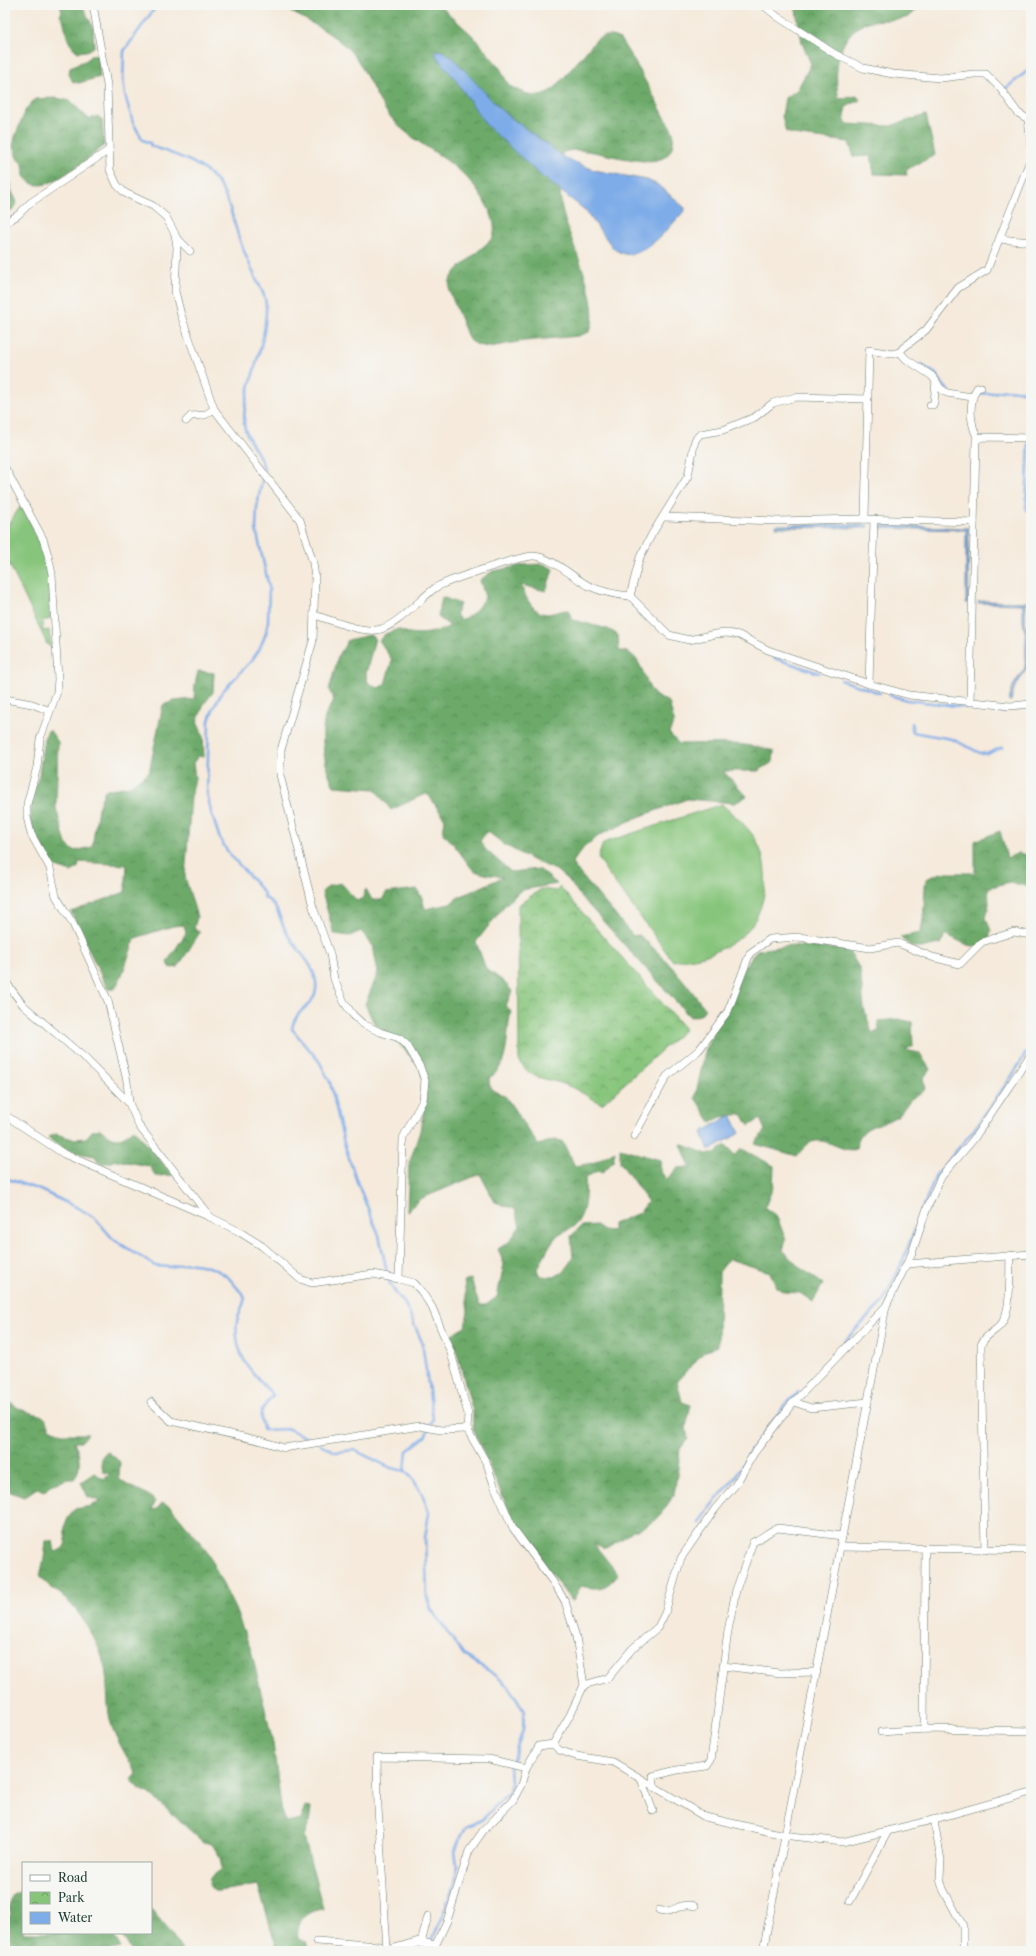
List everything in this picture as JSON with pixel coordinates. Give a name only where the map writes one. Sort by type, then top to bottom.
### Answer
[{"type":"street","points":[[93,5],[107,85],[108,150],[110,170],[117,185],[125,193],[154,206],[166,217],[176,237],[190,251]]},
{"type":"street","points":[[763,5],[778,17],[835,54],[863,68],[893,74],[942,78],[986,74],[1000,88],[1018,113],[1030,118],[1031,147]]},
{"type":"street","points":[[5,223],[18,215],[30,203],[108,150]]},
{"type":"street","points":[[865,519],[869,350],[892,354],[900,352],[902,348],[926,330],[947,300],[958,288],[987,270],[1031,158]]},
{"type":"street","points":[[176,237],[175,291],[181,314],[214,409],[300,520],[314,570],[313,641],[281,750],[280,775],[313,907],[330,954],[334,979],[344,1002],[353,1015],[363,1024],[380,1032],[399,1038],[407,1045],[420,1067],[425,1081],[423,1100],[403,1138],[399,1279]]},
{"type":"street","points":[[1000,239],[1031,242]]},
{"type":"street","points":[[900,352],[906,359],[932,376],[941,389],[947,393],[972,398]]},
{"type":"street","points":[[930,405],[933,405],[934,402],[936,381]]},
{"type":"street","points":[[978,439],[974,432],[972,398],[977,388],[981,387]]},
{"type":"street","points":[[630,596],[640,557],[652,534],[664,517],[688,476],[695,440],[700,434],[730,428],[755,417],[773,403],[796,396],[867,399]]},
{"type":"street","points":[[200,409],[188,419],[205,415],[214,409]]},
{"type":"street","points":[[970,702],[976,440],[982,437],[1031,438]]},
{"type":"street","points":[[5,468],[43,539],[52,574],[58,679],[57,692],[40,739],[36,767],[27,804],[27,817],[31,834],[50,868],[56,896],[73,924],[108,1001],[127,1081],[129,1103],[139,1126],[210,1217]]},
{"type":"street","points":[[664,517],[776,521],[874,519],[974,522]]},
{"type":"street","points":[[869,684],[874,519]]},
{"type":"street","points":[[314,615],[361,629],[377,630],[387,627],[436,587],[493,567],[532,556],[542,557],[596,588],[613,595],[630,596],[669,635],[689,640],[715,634],[727,633],[739,635],[768,650],[869,684],[909,695],[1010,706],[1031,704]]},
{"type":"street","points":[[5,699],[32,704],[50,711]]},
{"type":"street","points":[[634,1136],[667,1076],[699,1050],[728,1011],[750,953],[770,939],[799,936],[870,948],[898,943],[932,957],[960,964],[982,942],[1014,932],[1031,935]]},
{"type":"street","points":[[5,981],[23,1006],[87,1060],[129,1103]]},
{"type":"street","points":[[763,1951],[886,1306],[907,1264],[941,1177],[973,1140],[1031,1054]]},
{"type":"street","points":[[5,1115],[64,1154],[210,1217],[238,1231],[262,1246],[300,1279],[312,1283],[373,1274],[414,1283],[432,1307],[458,1377],[468,1414],[467,1429],[487,1464],[494,1485],[513,1528],[553,1582],[565,1601],[576,1637],[584,1685],[570,1715],[553,1744]]},
{"type":"street","points":[[907,1264],[1031,1254]]},
{"type":"street","points":[[985,1550],[981,1345],[986,1335],[1000,1326],[1004,1321],[1007,1308],[1010,1255]]},
{"type":"street","points":[[584,1685],[608,1678],[632,1649],[658,1627],[665,1613],[681,1558],[715,1509],[736,1484],[754,1453],[794,1402],[836,1359],[846,1345],[886,1306]]},
{"type":"street","points":[[151,1402],[171,1421],[262,1441],[284,1448],[420,1426],[441,1430],[467,1429]]},
{"type":"street","points":[[794,1402],[811,1408],[868,1402]]},
{"type":"street","points":[[654,1787],[654,1776],[677,1770],[707,1766],[711,1760],[723,1666],[736,1590],[753,1542],[765,1537],[769,1531],[778,1528],[842,1536]]},
{"type":"street","points":[[840,1547],[1031,1550]]},
{"type":"street","points":[[924,1729],[925,1549]]},
{"type":"street","points":[[723,1666],[780,1673],[817,1672]]},
{"type":"street","points":[[881,1732],[924,1729],[1031,1731]]},
{"type":"street","points":[[317,1941],[379,1946],[388,1950],[421,1943],[436,1948],[447,1921],[469,1851],[483,1830],[513,1800],[521,1785],[526,1768],[539,1746],[553,1744]]},
{"type":"street","points":[[553,1744],[559,1750],[576,1756],[613,1762],[705,1818],[784,1835],[842,1842],[934,1820],[1031,1792]]},
{"type":"street","points":[[388,1950],[378,1808],[378,1757],[489,1759],[526,1768]]},
{"type":"street","points":[[641,1779],[653,1811]]},
{"type":"street","points":[[934,1820],[941,1860],[940,1878],[943,1889],[963,1926],[963,1951]]},
{"type":"street","points":[[850,1901],[888,1831]]},
{"type":"street","points":[[659,1910],[669,1912],[682,1904],[695,1906]]},
{"type":"street","points":[[421,1943],[428,1916]]},
{"type":"green space","points":[[61,5],[82,5],[93,27],[94,47],[86,51],[78,52],[69,42],[63,20],[60,16],[62,11],[60,7]]},
{"type":"green space","points":[[279,5],[439,5],[474,37],[500,68],[509,86],[532,96],[544,94],[554,89],[597,39],[604,36],[612,36],[620,39],[636,64],[673,132],[671,150],[662,158],[648,161],[575,150],[562,153],[560,183],[563,213],[589,291],[592,307],[592,321],[589,332],[578,336],[524,341],[489,347],[478,345],[469,340],[449,290],[450,280],[457,270],[493,238],[494,223],[487,205],[463,174],[448,161],[410,135],[396,123],[380,101],[351,51],[322,29]]},
{"type":"green space","points":[[795,5],[921,5],[906,18],[865,23],[848,37],[839,56],[837,67],[837,89],[839,99],[857,96],[860,100],[846,107],[844,116],[846,124],[890,126],[926,115],[935,155],[906,170],[907,175],[874,174],[871,156],[854,157],[849,142],[800,136],[786,132],[782,116],[785,98],[797,90],[811,64],[802,43]]},
{"type":"green space","points":[[98,55],[100,77],[79,83],[73,82],[69,74],[70,67],[87,60],[90,56]]},
{"type":"green space","points":[[57,98],[70,101],[89,119],[98,116],[102,120],[104,146],[82,163],[54,181],[39,185],[32,184],[24,176],[23,163],[18,160],[13,147],[15,137],[26,109],[35,99]]},
{"type":"green space","points":[[5,180],[11,184],[10,188],[17,202],[12,210],[5,212]]},
{"type":"green space","points":[[20,507],[23,508],[40,542],[49,574],[50,619],[42,621],[43,631],[49,630],[51,648],[47,644],[5,555],[5,529]]},
{"type":"green space","points":[[543,564],[553,569],[546,591],[521,585],[533,607],[537,611],[547,614],[568,610],[573,620],[608,629],[618,635],[619,651],[627,652],[638,661],[647,682],[655,695],[669,702],[674,722],[669,733],[679,744],[739,744],[774,751],[773,762],[758,771],[723,771],[747,796],[735,803],[687,799],[636,818],[600,835],[585,846],[572,863],[633,936],[639,935],[658,952],[683,980],[705,1009],[700,1015],[690,1017],[582,898],[569,881],[556,870],[534,861],[505,845],[487,831],[480,841],[485,849],[511,872],[539,869],[557,884],[521,890],[505,905],[476,942],[486,969],[503,981],[512,991],[506,1006],[511,1012],[506,1049],[501,1065],[489,1078],[490,1088],[506,1097],[538,1145],[554,1140],[562,1141],[575,1166],[593,1163],[615,1151],[613,1162],[602,1173],[597,1171],[585,1178],[585,1197],[581,1216],[574,1226],[560,1233],[556,1237],[548,1248],[537,1270],[540,1276],[554,1277],[563,1272],[573,1258],[571,1236],[581,1226],[597,1225],[602,1230],[613,1231],[613,1224],[639,1213],[648,1202],[620,1162],[620,1148],[660,1160],[661,1172],[667,1180],[677,1168],[690,1167],[681,1144],[707,1154],[715,1154],[725,1145],[735,1155],[742,1149],[774,1166],[773,1187],[765,1207],[776,1215],[786,1240],[783,1250],[797,1265],[823,1284],[813,1302],[800,1293],[784,1292],[776,1287],[770,1272],[729,1259],[719,1272],[718,1346],[704,1352],[677,1381],[682,1402],[691,1405],[686,1427],[688,1439],[680,1449],[674,1495],[658,1518],[639,1530],[633,1530],[622,1539],[606,1548],[594,1544],[618,1574],[610,1583],[602,1587],[593,1588],[581,1586],[572,1602],[546,1567],[539,1553],[514,1522],[473,1429],[473,1412],[452,1334],[465,1327],[468,1311],[464,1281],[471,1279],[479,1305],[486,1305],[497,1297],[504,1264],[498,1249],[510,1241],[520,1226],[515,1209],[495,1202],[480,1174],[420,1199],[407,1212],[409,1164],[420,1131],[426,1098],[420,1067],[398,1043],[374,1023],[365,1004],[378,973],[373,946],[361,931],[350,936],[334,934],[322,892],[328,886],[341,883],[357,901],[362,899],[366,889],[372,900],[382,900],[386,893],[417,889],[422,898],[425,909],[450,904],[457,898],[503,877],[482,873],[472,869],[448,838],[443,834],[445,819],[427,793],[391,810],[375,789],[334,786],[325,761],[323,734],[325,717],[334,700],[329,690],[338,657],[348,640],[370,635],[375,638],[366,674],[368,683],[378,688],[385,684],[392,660],[379,640],[385,634],[398,629],[410,633],[424,634],[444,629],[450,626],[438,617],[442,597],[460,604],[456,614],[460,620],[472,614],[480,605],[485,597],[480,580],[493,571],[524,565]]},
{"type":"green space","points":[[198,671],[214,673],[213,692],[204,704],[197,722],[203,735],[204,757],[198,756],[193,763],[195,778],[191,797],[185,877],[197,917],[194,928],[200,932],[178,967],[171,968],[167,962],[186,933],[184,925],[173,926],[135,938],[122,975],[115,989],[107,988],[71,912],[125,892],[127,865],[79,862],[78,868],[71,872],[53,866],[35,834],[30,820],[33,792],[39,776],[44,738],[49,729],[58,742],[56,808],[66,844],[74,851],[92,847],[98,808],[105,790],[130,786],[149,772],[163,705],[174,701],[194,699]]},
{"type":"green space","points":[[722,804],[749,830],[761,851],[765,875],[763,900],[759,911],[746,932],[734,941],[708,955],[673,961],[598,858],[603,843]]},
{"type":"green space","points":[[1000,831],[1007,858],[1019,853],[1031,856],[1031,882],[1026,886],[1009,882],[988,888],[989,904],[986,918],[991,931],[988,944],[982,946],[971,946],[945,934],[941,944],[915,948],[906,943],[900,937],[920,933],[924,913],[926,879],[941,873],[975,873],[975,841]]},
{"type":"green space","points":[[560,887],[685,1029],[602,1104],[571,1087],[533,1075],[523,1067],[519,1060],[518,905],[541,889],[556,891]]},
{"type":"green space","points":[[792,945],[848,950],[860,969],[864,1008],[872,1033],[879,1031],[878,1021],[898,1019],[912,1022],[913,1046],[905,1050],[919,1053],[930,1069],[923,1079],[926,1088],[925,1090],[907,1103],[897,1116],[871,1127],[861,1134],[856,1149],[844,1149],[826,1142],[814,1141],[808,1144],[797,1156],[755,1144],[765,1130],[760,1119],[749,1126],[742,1114],[721,1117],[711,1122],[695,1098],[706,1048],[738,975],[757,950]]},
{"type":"green space","points":[[100,1129],[109,1136],[117,1138],[125,1136],[134,1129],[173,1175],[156,1176],[149,1166],[116,1160],[108,1163],[99,1163],[95,1156],[64,1148],[53,1142],[48,1137],[56,1134],[73,1139],[86,1138],[92,1131]]},
{"type":"green space","points":[[5,1400],[22,1410],[41,1415],[46,1419],[50,1428],[62,1434],[88,1434],[81,1442],[74,1442],[78,1451],[79,1466],[77,1475],[74,1479],[68,1479],[52,1484],[45,1491],[37,1488],[24,1497],[5,1490]]},
{"type":"green space","points":[[107,1451],[120,1462],[119,1478],[123,1482],[152,1498],[155,1502],[152,1510],[157,1509],[162,1503],[170,1506],[205,1548],[235,1609],[251,1650],[273,1743],[282,1814],[286,1823],[301,1820],[305,1807],[311,1808],[309,1823],[304,1837],[323,1909],[311,1912],[300,1922],[298,1939],[306,1942],[309,1948],[308,1951],[280,1951],[277,1949],[258,1885],[214,1891],[209,1885],[210,1878],[222,1869],[220,1857],[212,1844],[203,1842],[149,1793],[139,1789],[131,1780],[137,1774],[120,1745],[110,1721],[104,1661],[98,1647],[86,1624],[76,1610],[40,1576],[46,1541],[53,1541],[55,1552],[63,1548],[66,1542],[65,1525],[75,1509],[91,1506],[101,1501],[88,1497],[81,1482],[94,1473],[104,1479],[110,1474],[103,1472],[101,1458]]},
{"type":"green space","points":[[21,1891],[22,1892],[22,1934],[113,1934],[121,1948],[108,1951],[5,1951],[5,1920],[11,1915],[9,1906],[11,1896]]},
{"type":"green space","points":[[152,1910],[171,1933],[182,1951],[132,1951],[121,1934],[152,1934]]},
{"type":"water","points":[[436,50],[443,51],[453,58],[502,111],[565,158],[594,170],[647,180],[658,185],[685,208],[685,210],[661,236],[640,251],[627,254],[614,249],[585,210],[539,174],[486,125],[455,79],[436,56]]},
{"type":"water","points":[[776,525],[868,525],[867,528],[776,527]]},
{"type":"water","points":[[879,525],[969,528],[968,603],[966,603],[966,530],[879,528]]},
{"type":"water","points":[[978,601],[1026,602],[1025,622],[1028,639],[1027,668],[1014,689],[1011,701],[1009,701],[1013,686],[1025,668],[1026,637],[1023,621],[1023,604],[978,603]]},
{"type":"water","points":[[731,1115],[740,1133],[709,1150],[702,1132]]},
{"type":"waterway","points":[[157,5],[124,51],[123,79],[125,95],[133,123],[143,140],[150,143],[151,146],[195,164],[211,175],[217,182],[228,202],[242,247],[264,296],[266,311],[263,336],[247,397],[244,423],[247,435],[261,459],[264,470]]},
{"type":"waterway","points":[[1005,89],[1031,68]]},
{"type":"waterway","points":[[920,364],[936,374],[945,387],[950,391]]},
{"type":"waterway","points":[[977,394],[1006,390],[1031,392]]},
{"type":"waterway","points":[[1029,443],[1026,510],[1031,510]]},
{"type":"waterway","points":[[263,475],[257,507],[256,529],[269,587],[268,621],[266,633],[259,650],[252,660],[222,692],[213,709],[209,721],[207,793],[211,812],[220,839],[228,852],[263,892],[265,898],[276,908],[286,932],[314,973],[316,980],[315,994],[310,1003],[296,1017],[292,1029],[319,1061],[330,1082],[344,1143],[357,1182],[379,1235],[389,1282],[405,1304],[422,1342],[433,1419],[425,1437],[407,1451],[405,1471]]},
{"type":"waterway","points":[[774,658],[819,673]]},
{"type":"waterway","points":[[841,680],[880,693]]},
{"type":"waterway","points":[[889,695],[907,700],[1005,712]]},
{"type":"waterway","points":[[912,723],[912,732],[952,739],[980,753],[987,754],[1003,747]]},
{"type":"waterway","points":[[831,1358],[853,1332],[883,1302],[901,1265],[936,1175],[973,1131],[1012,1076],[1031,1045]]},
{"type":"waterway","points":[[5,1178],[40,1190],[80,1209],[95,1218],[113,1239],[155,1266],[170,1267],[187,1263],[201,1265],[215,1269],[228,1277],[245,1297],[237,1321],[236,1333],[241,1353],[251,1370],[273,1395],[263,1407],[261,1419],[264,1430],[289,1429],[313,1441]]},
{"type":"waterway","points":[[700,1523],[710,1507],[734,1479],[750,1452],[784,1406],[799,1392]]},
{"type":"waterway","points":[[320,1444],[336,1452],[354,1450],[391,1468],[405,1471],[413,1479],[423,1496],[429,1513],[425,1538],[427,1597],[431,1609],[464,1655],[494,1674],[508,1686],[524,1711],[523,1730],[510,1768],[511,1783],[508,1793],[483,1819],[466,1827],[459,1840],[455,1852],[457,1865],[455,1883],[428,1951]]}]
